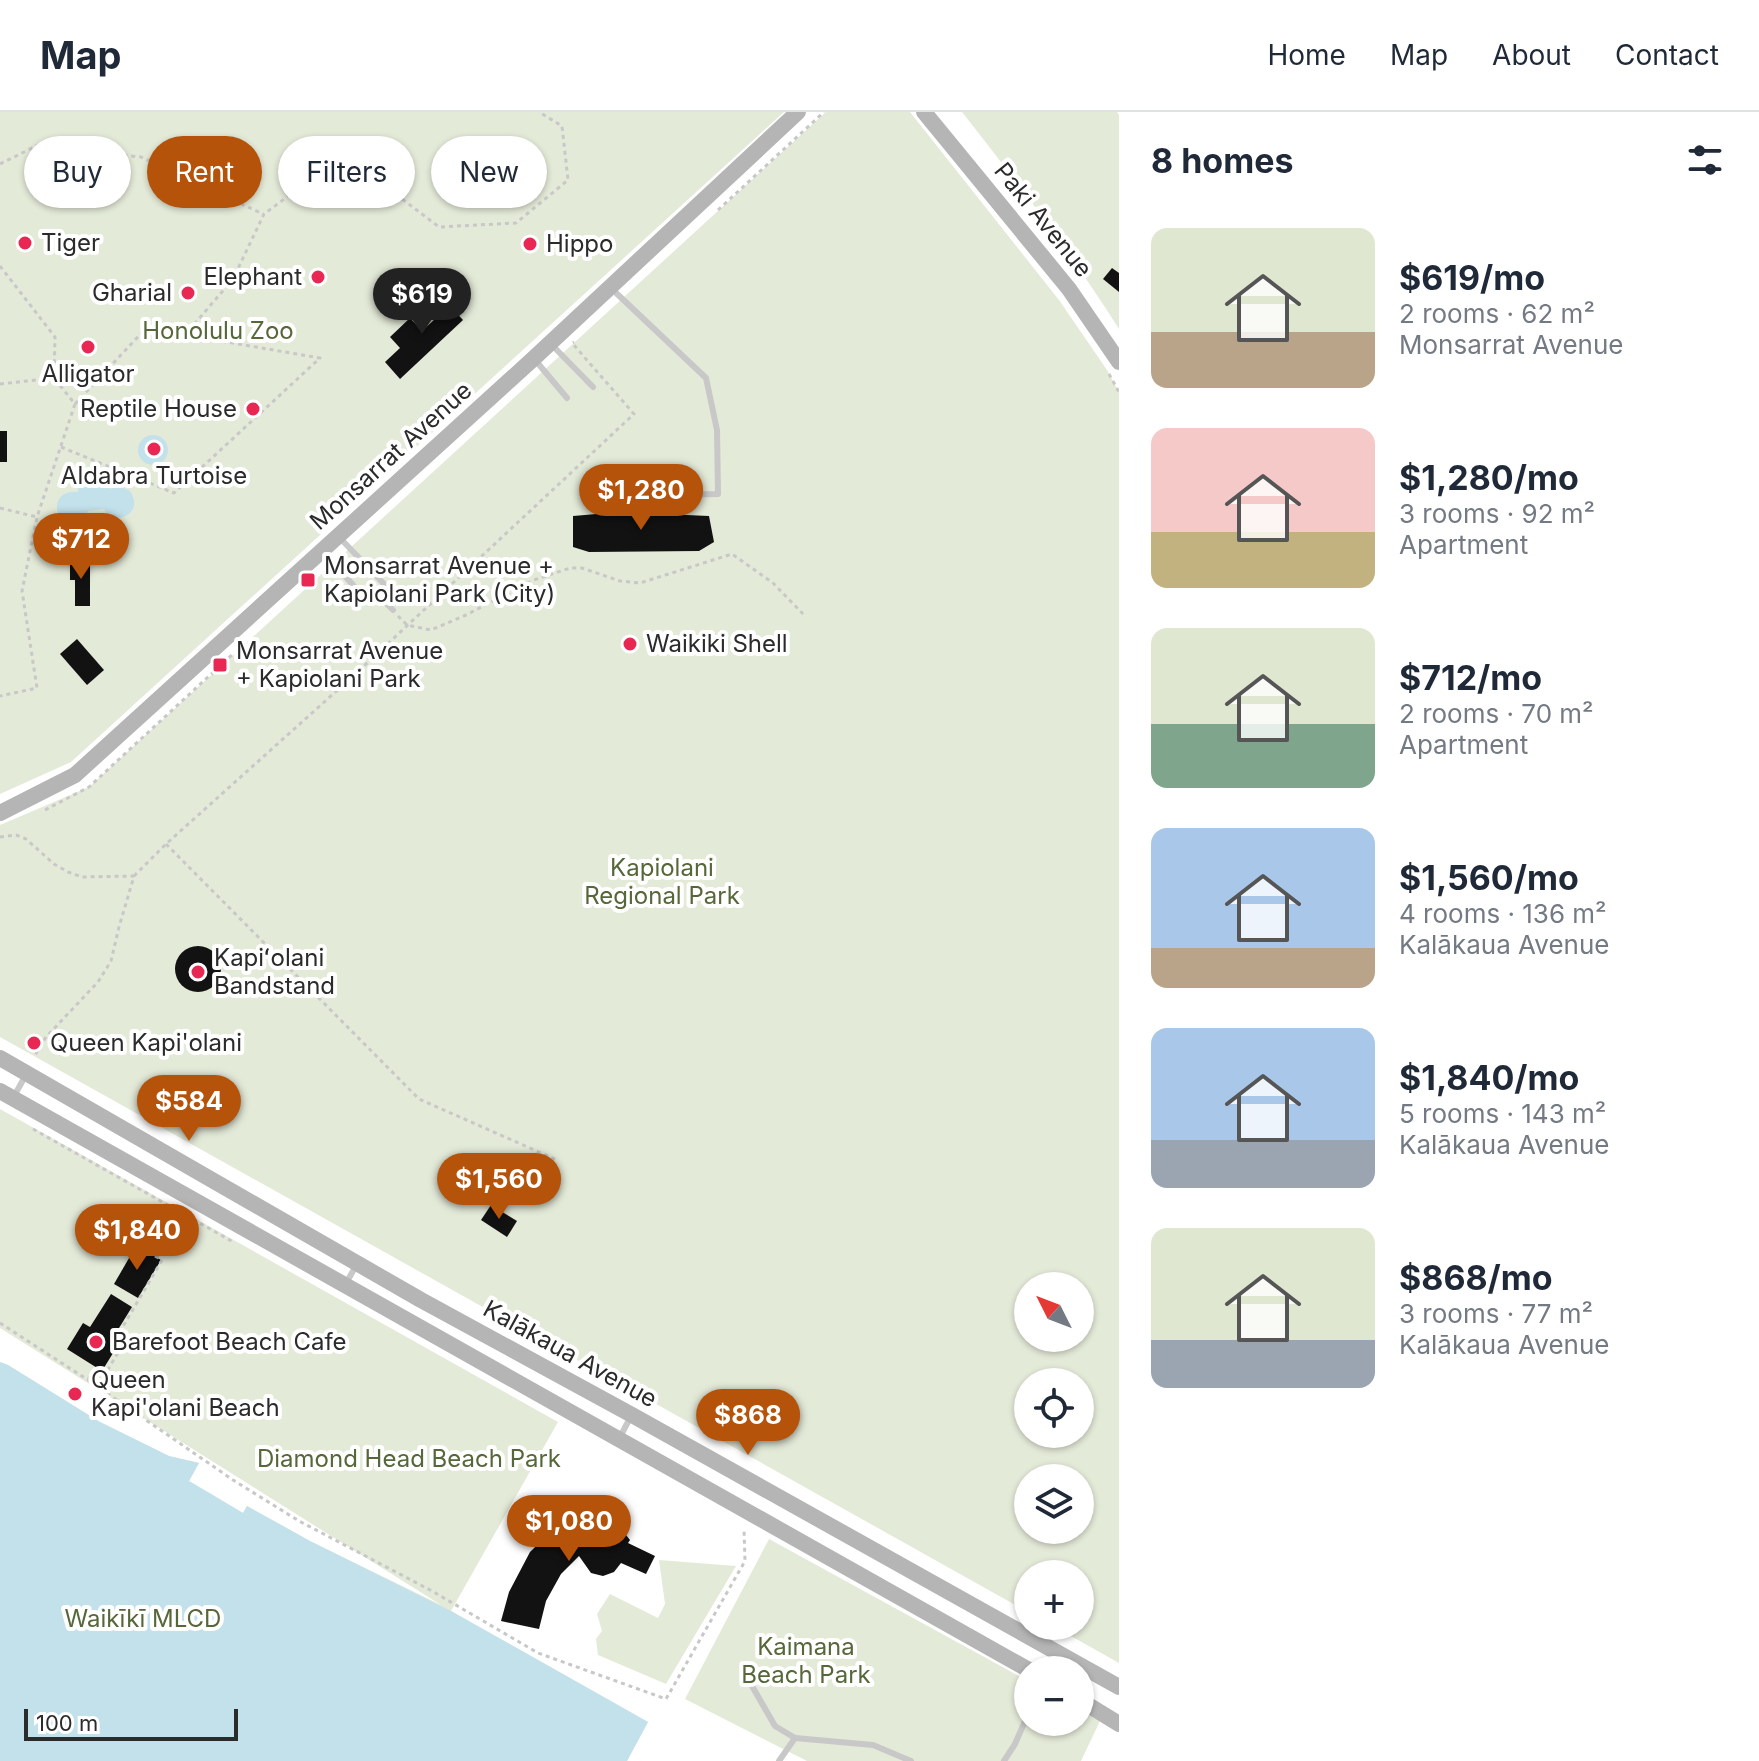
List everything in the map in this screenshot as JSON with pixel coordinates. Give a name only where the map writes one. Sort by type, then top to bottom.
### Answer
[{"type":"street","name":"Monsarrat Avenue","points":[[0,813],[75,775],[533,359],[798,112]]},
{"type":"street","name":"Paki Avenue","points":[[924,112],[1069,289],[1119,362]]},
{"type":"street","name":"Kalākaua Avenue","points":[[0,1058],[30,1065],[421,1300],[1119,1687]]},
{"type":"street","name":"Kalākaua Avenue","points":[[6,1094],[1014,1662]]},
{"type":"street","points":[[1094,1709],[1119,1724]]},
{"type":"lane","points":[[610,287],[706,378],[717,430],[718,494],[631,496]]},
{"type":"lane","points":[[550,343],[593,387]]},
{"type":"lane","points":[[533,359],[567,398]]},
{"type":"lane","points":[[338,536],[384,584],[383,600],[393,610]]},
{"type":"lane","points":[[323,550],[367,601],[383,600]]},
{"type":"lane","points":[[6,1094],[30,1065]]},
{"type":"lane","points":[[345,1285],[358,1263]]},
{"type":"lane","points":[[619,1439],[632,1415]]},
{"type":"lane","points":[[752,1686],[775,1726],[795,1738],[873,1745],[911,1761]]},
{"type":"lane","points":[[1004,1761],[1018,1736]]},
{"type":"lane","points":[[779,1761],[795,1738]]},
{"type":"path","points":[[185,335],[233,279],[264,214],[344,155],[439,227],[516,223],[568,180],[562,126],[539,112]]},
{"type":"path","points":[[714,213],[824,112]]},
{"type":"path","points":[[0,164],[36,146],[141,157],[264,214]]},
{"type":"path","points":[[0,266],[55,337],[54,378],[75,404]]},
{"type":"path","points":[[0,696],[37,688],[22,591],[37,517],[75,404],[149,325],[185,335],[320,358],[174,493],[61,447]]},
{"type":"path","points":[[30,1065],[46,1037],[98,982],[111,961],[134,876],[634,414],[572,343],[583,333]]},
{"type":"path","points":[[0,384],[54,378]]},
{"type":"path","points":[[0,508],[37,517]]},
{"type":"path","points":[[407,625],[431,630],[534,580],[570,568],[582,568],[620,581],[640,583],[732,554],[773,583],[806,617]]},
{"type":"path","points":[[0,837],[16,835],[26,839],[54,864],[82,877],[134,876]]},
{"type":"path","points":[[166,844],[419,1099],[557,1160]]},
{"type":"path","points":[[26,1124],[236,1243]]},
{"type":"path","points":[[88,1380],[90,1376],[106,1373],[123,1344],[115,1340],[162,1260],[155,1256],[181,1212]]},
{"type":"path","points":[[0,1323],[299,1521],[432,1591],[538,1653],[666,1699],[745,1561],[745,1529]]},
{"type":"green space","name":"Honolulu Zoo","points":[[0,112],[784,112],[71,762],[0,794]]},
{"type":"green space","name":"Kapiolani Regional Park","points":[[826,112],[910,112],[1059,300],[1119,392],[1119,1663],[1078,1640],[1094,1640],[1094,1560],[1014,1560],[1014,1604],[0,1037],[0,825],[89,787]]},
{"type":"green space","points":[[962,112],[1117,112],[1119,329],[1043,218]]},
{"type":"green space","name":"Diamond Head Beach Park","points":[[0,1109],[558,1422],[451,1611],[648,1722],[627,1761],[0,1761],[0,1362],[100,1422],[169,1456],[199,1463],[189,1481],[243,1513],[247,1506],[310,1541],[441,1605],[0,1328]]},
{"type":"green space","name":"Kaimana Beach Park","points":[[769,1539],[1014,1673],[1014,1736],[1093,1736],[1081,1761],[807,1761],[685,1699]]},
{"type":"green space","points":[[659,1560],[736,1566],[666,1684],[598,1655],[596,1639],[602,1631],[597,1614],[610,1594],[658,1618],[665,1604]]},
{"type":"green space","name":"Kaimana Beach Park","points":[[1094,1718],[1100,1721],[1094,1734]]},
{"type":"water","points":[[153,435],[164,439],[168,450],[164,461],[153,465],[142,461],[138,450],[142,439]]},
{"type":"water","points":[[89,472],[104,476],[110,489],[119,486],[130,491],[134,501],[131,512],[117,518],[107,514],[104,509],[88,511],[76,522],[61,518],[57,507],[59,499],[67,493],[78,492],[80,480]]},
{"type":"water","name":"Waikīkī MLCD","points":[[0,1362],[100,1422],[169,1456],[199,1463],[189,1481],[243,1513],[247,1506],[451,1611],[648,1722],[627,1761],[0,1761]]},
{"type":"building","points":[[1112,268],[1119,273],[1119,292],[1103,279]]},
{"type":"building","points":[[435,290],[463,320],[400,379],[385,362],[400,348],[390,337],[410,318],[422,331],[435,319],[436,312],[424,300]]},
{"type":"building","points":[[0,431],[7,431],[7,462],[0,462]]},
{"type":"building","points":[[623,506],[635,511],[659,507],[663,514],[709,516],[714,542],[699,551],[589,552],[573,547],[573,516],[620,512]]},
{"type":"building","points":[[70,559],[90,559],[90,606],[75,606],[75,580],[70,580]]},
{"type":"building","points":[[77,639],[104,670],[87,685],[60,654]]},
{"type":"building","name":"Kapiʻolani Bandstand","points":[[198,946],[214,953],[221,969],[214,985],[198,992],[182,985],[175,969],[182,953]]},
{"type":"building","points":[[491,1205],[517,1221],[507,1237],[481,1220]]},
{"type":"building","points":[[136,1246],[161,1260],[138,1298],[114,1284]]},
{"type":"building","points":[[111,1294],[132,1307],[111,1341],[118,1345],[102,1371],[67,1349],[83,1323],[90,1327]]},
{"type":"building","points":[[570,1506],[580,1515],[582,1510],[622,1530],[630,1540],[628,1543],[655,1556],[646,1574],[621,1563],[614,1572],[603,1576],[591,1573],[579,1556],[561,1574],[546,1601],[539,1629],[501,1621],[509,1592],[530,1552],[564,1519],[560,1515]]},
{"type":"place","name":"Tiger","points":[[25,243]]},
{"type":"place","name":"Hippo","points":[[530,244]]},
{"type":"place","name":"Elephant","points":[[318,277]]},
{"type":"place","name":"Gharial","points":[[188,293]]},
{"type":"place","name":"Alligator","points":[[88,347]]},
{"type":"place","name":"Reptile House","points":[[253,409]]},
{"type":"place","name":"Aldabra Turtoise","points":[[154,449]]},
{"type":"place","name":"Monsarrat Avenue + Kapiolani Park (City)","points":[[308,580]]},
{"type":"place","name":"Waikiki Shell","points":[[630,644]]},
{"type":"place","name":"Monsarrat Avenue + Kapiolani Park","points":[[220,665]]},
{"type":"place","name":"Kapiʻolani Bandstand","points":[[198,972]]},
{"type":"place","name":"Queen Kapi'olani","points":[[34,1043]]},
{"type":"place","name":"Barefoot Beach Cafe","points":[[96,1342]]},
{"type":"place","name":"Queen Kapi'olani Beach","points":[[75,1394]]}]
